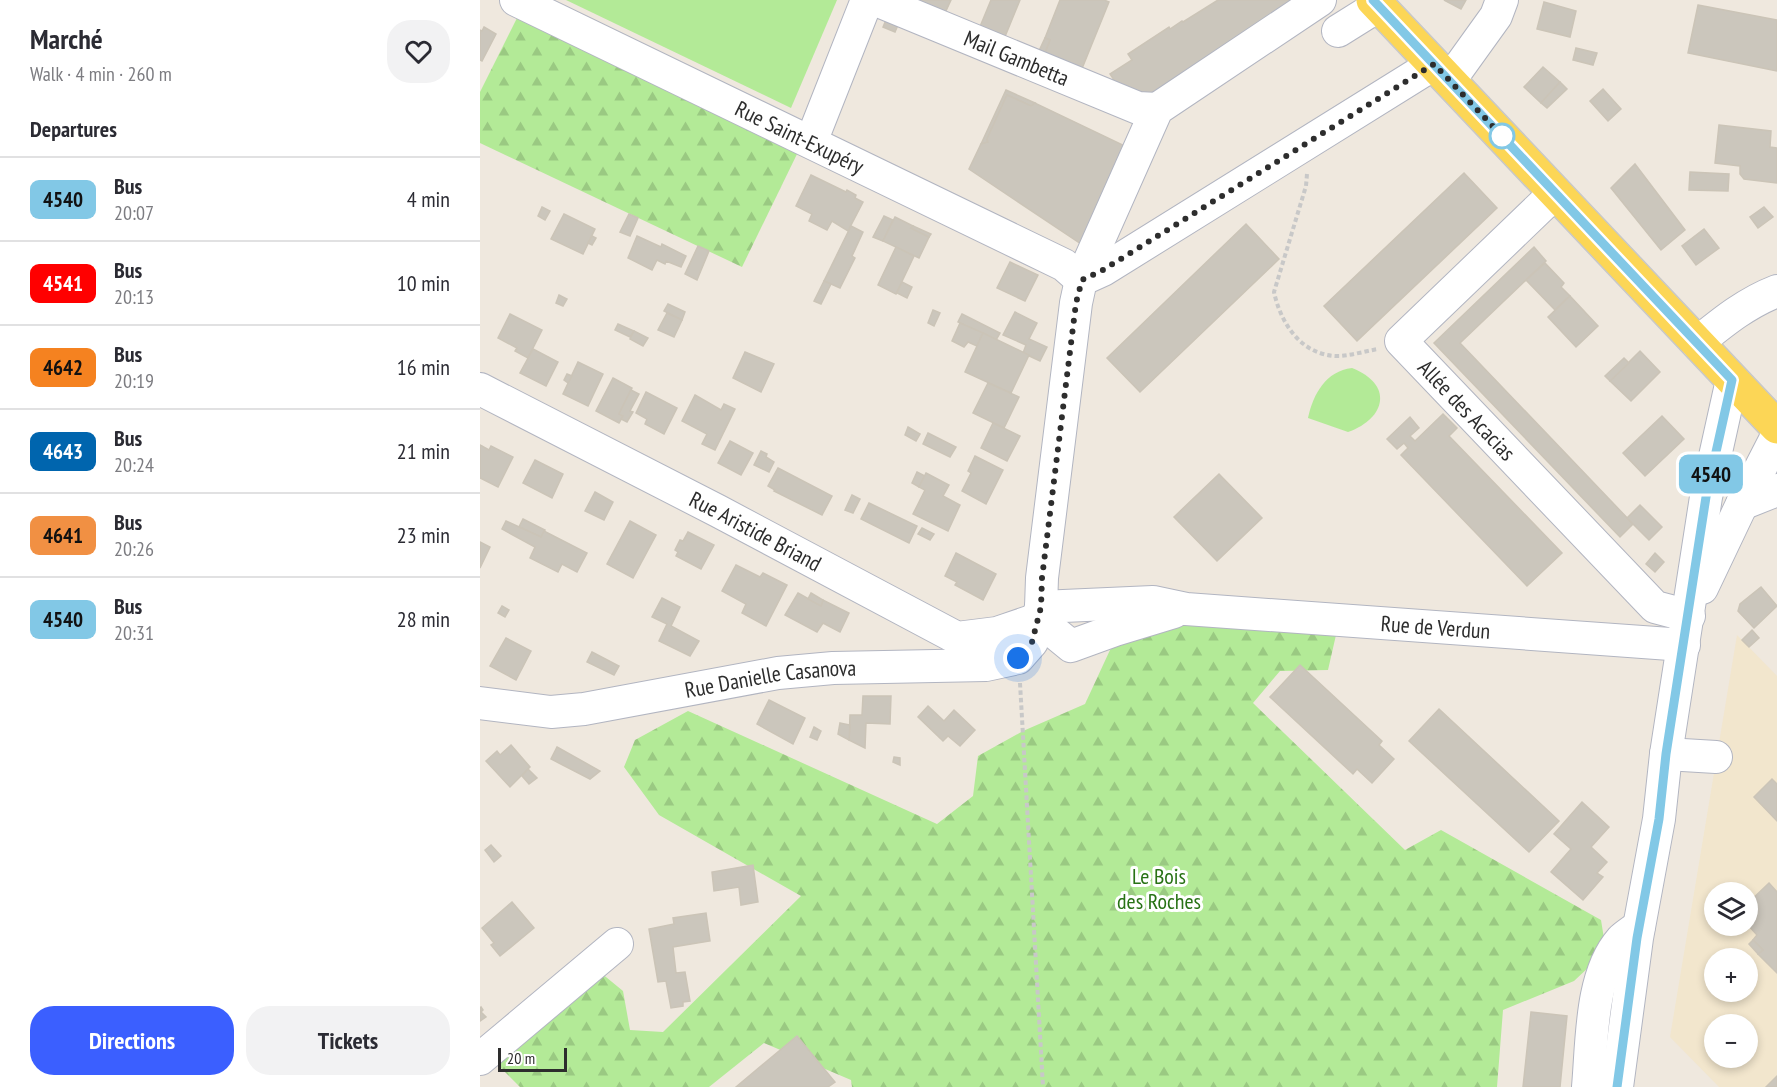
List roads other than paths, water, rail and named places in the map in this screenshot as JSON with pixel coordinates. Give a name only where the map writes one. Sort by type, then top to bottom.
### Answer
[{"type":"main road","points":[[1376,3],[1777,427]]},
{"type":"street","points":[[811,142],[867,0]]},
{"type":"street","name":"Mail Gambetta","points":[[876,0],[1138,108],[1157,109]]},
{"type":"street","points":[[1018,658],[1032,642],[1040,613],[1042,578],[1076,303],[1082,280],[1157,109],[1320,0]]},
{"type":"street","points":[[1082,280],[1103,270],[1298,148],[1442,72],[1496,16],[1502,0]]},
{"type":"street","name":"Rue Saint-Exupéry","points":[[520,1],[1064,265],[1082,280]]},
{"type":"street","points":[[1338,31],[1376,3]]},
{"type":"street","name":"Allée des Acacias","points":[[1555,193],[1401,340],[1655,608],[1686,631]]},
{"type":"street","points":[[1697,343],[1734,313],[1760,297],[1777,291]]},
{"type":"street","points":[[1617,1087],[1639,926],[1659,819],[1666,754],[1706,497],[1732,380]]},
{"type":"street","name":"Rue Aristide Briand","points":[[480,389],[718,511],[956,652]]},
{"type":"street","points":[[1686,631],[1742,504],[1777,436]]},
{"type":"street","points":[[1742,504],[1777,490]]},
{"type":"street","name":"Rue de Verdun","points":[[1040,613],[1153,602],[1186,609],[1686,631]]},
{"type":"street","name":"Rue de Verdun","points":[[1018,658],[1047,657],[1071,645],[1186,609]]},
{"type":"street","points":[[1040,613],[1071,645]]},
{"type":"street","points":[[956,652],[1040,613]]},
{"type":"street","name":"Rue Danielle Casanova","points":[[480,703],[551,712],[584,709],[778,673],[956,652],[986,665],[1018,658]]},
{"type":"street","points":[[1666,754],[1716,757]]},
{"type":"street","points":[[1588,1087],[1596,997],[1606,964],[1621,940],[1639,926]]},
{"type":"street","points":[[480,1059],[617,944]]},
{"type":"park label","name":"Le Bois des Roches","points":[[1159,888]]}]
